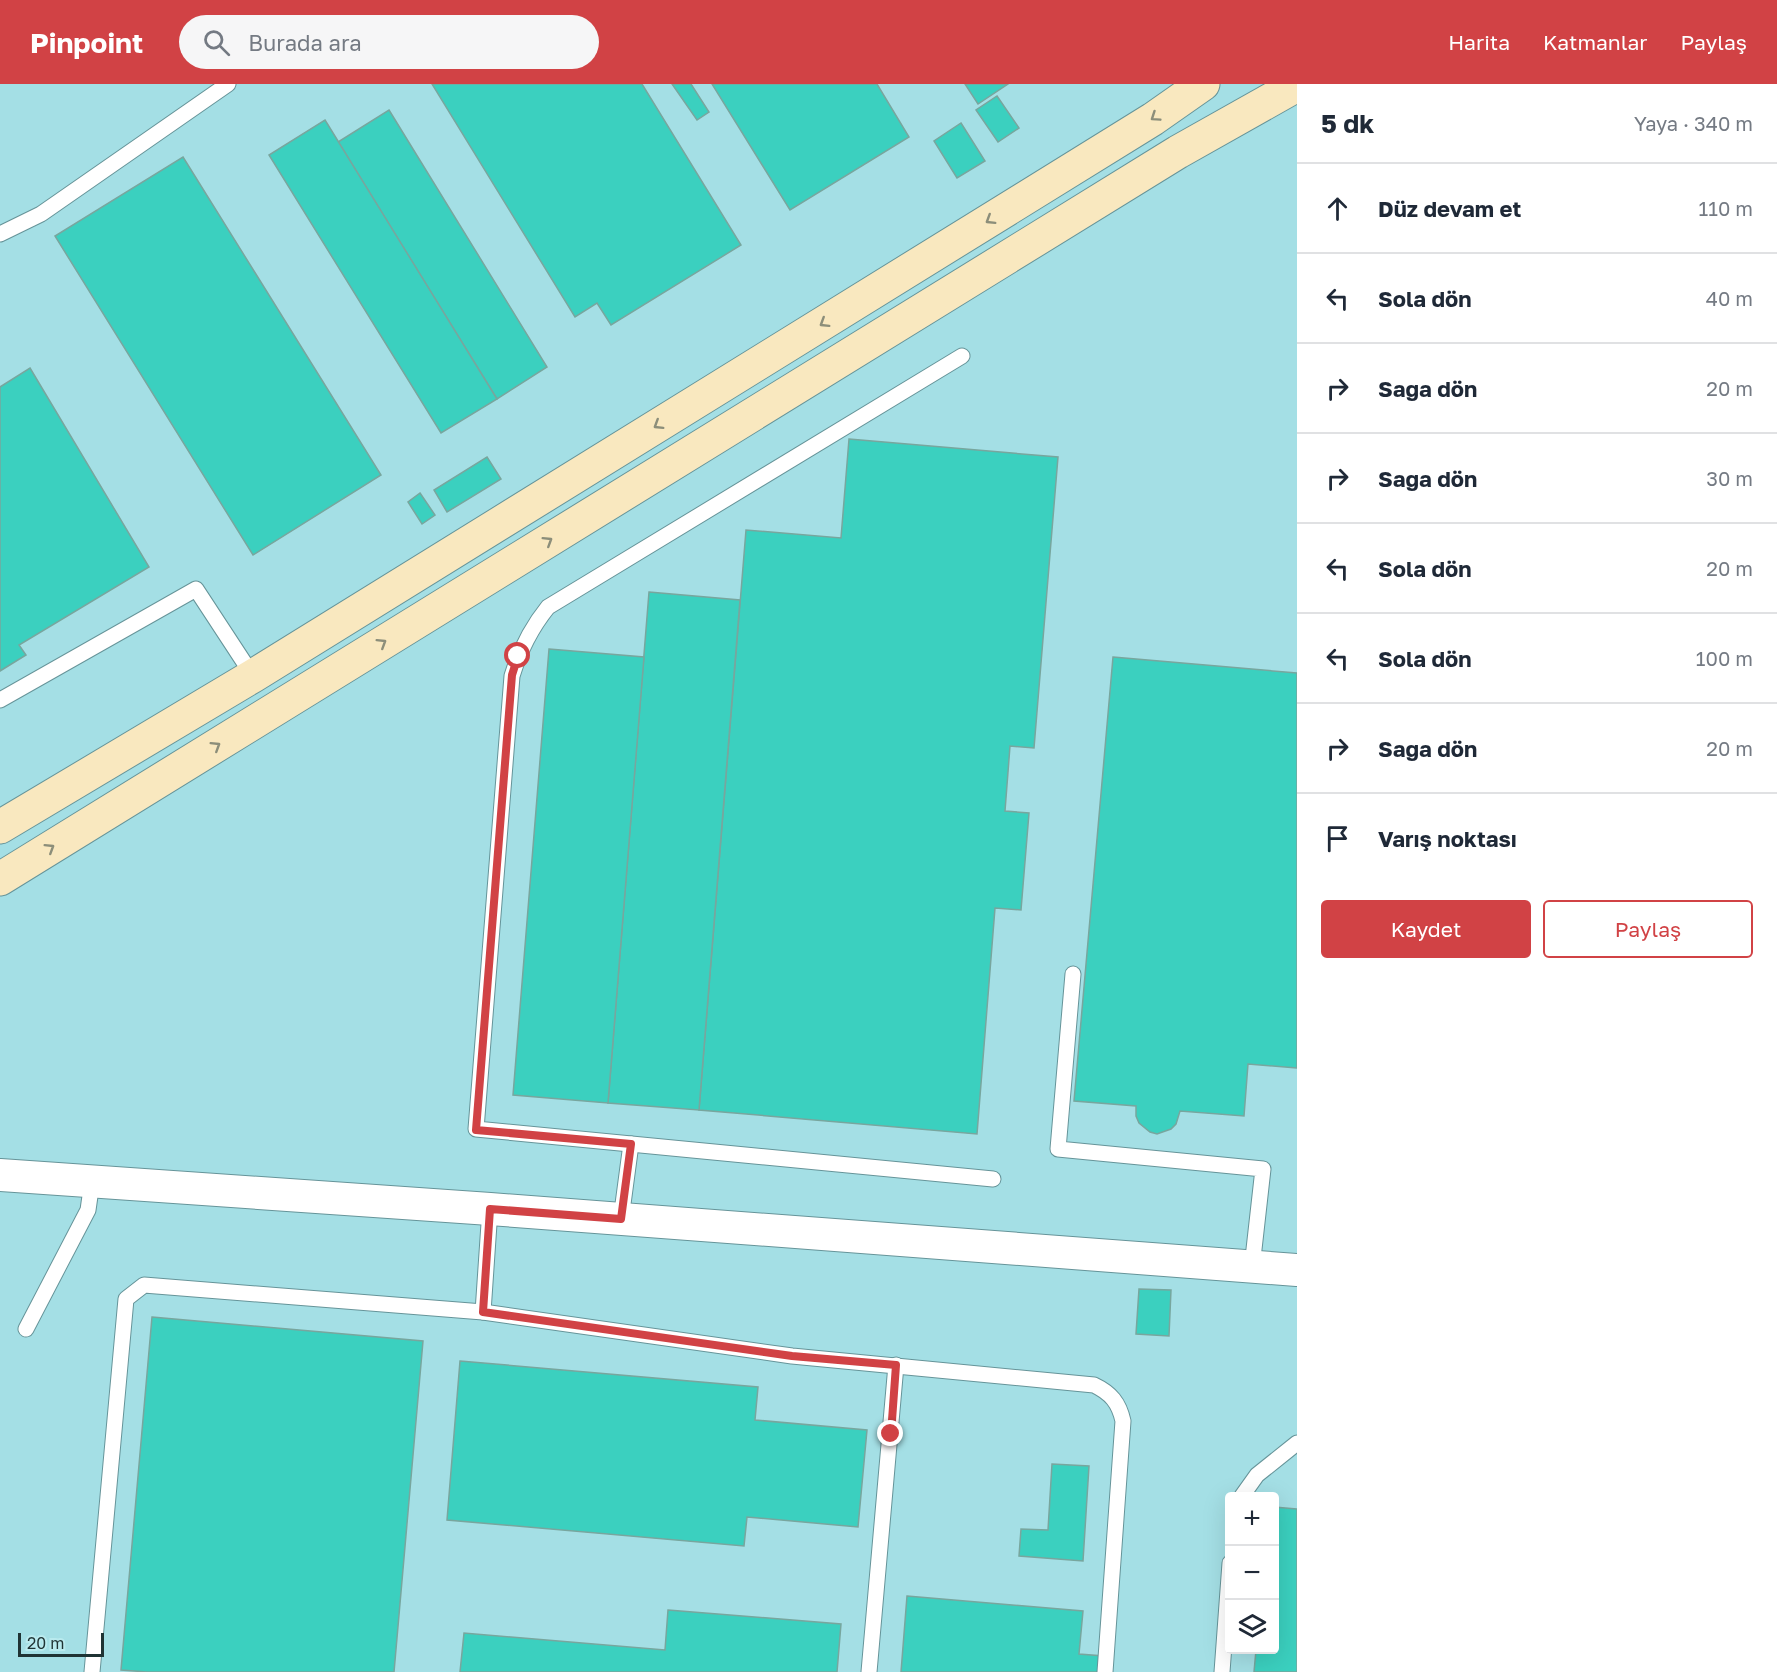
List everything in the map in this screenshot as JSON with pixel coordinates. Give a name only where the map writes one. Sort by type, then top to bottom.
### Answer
[{"type":"street","points":[[0,827],[253,676],[1153,119],[1203,84]]},
{"type":"street","points":[[0,879],[1178,152],[1297,84]]},
{"type":"street","points":[[253,676],[272,711]]},
{"type":"street","points":[[0,1175],[490,1209],[1297,1270]]},
{"type":"lane","points":[[0,234],[41,214],[228,84]]},
{"type":"lane","points":[[962,356],[548,607],[537,621],[518,656],[512,675],[476,1130],[993,1179]]},
{"type":"lane","points":[[0,700],[196,589],[253,676]]},
{"type":"lane","points":[[1073,974],[1058,1149],[1263,1169],[1252,1267]]},
{"type":"lane","points":[[621,1219],[631,1144]]},
{"type":"lane","points":[[26,1329],[88,1210],[92,1182]]},
{"type":"lane","points":[[483,1312],[490,1209]]},
{"type":"lane","points":[[92,1672],[126,1299],[144,1285],[483,1312],[792,1356],[1094,1385],[1105,1390],[1114,1399],[1123,1421],[1105,1672]]},
{"type":"lane","points":[[869,1672],[896,1365]]},
{"type":"lane","points":[[1245,1492],[1257,1474],[1297,1443]]},
{"type":"lane","points":[[1222,1672],[1227,1600]]},
{"type":"shaded area","points":[[0,84],[1297,84],[1297,1672],[0,1672]]},
{"type":"building","points":[[432,84],[642,84],[741,245],[611,325],[597,303],[575,317]]},
{"type":"building","points":[[672,84],[691,84],[709,112],[697,120]]},
{"type":"building","points":[[712,84],[877,84],[909,137],[790,210]]},
{"type":"building","points":[[965,84],[1008,84],[978,104]]},
{"type":"building","points":[[997,96],[1019,128],[998,142],[976,110]]},
{"type":"building","points":[[389,110],[547,367],[497,399],[338,142]]},
{"type":"building","points":[[325,120],[497,399],[441,433],[269,155]]},
{"type":"building","points":[[961,123],[985,161],[957,178],[934,141]]},
{"type":"building","points":[[183,157],[381,475],[253,555],[55,236]]},
{"type":"building","points":[[30,368],[149,567],[19,645],[26,655],[0,671],[0,387]]},
{"type":"building","points":[[849,439],[1058,457],[1034,748],[1010,746],[1005,811],[1029,813],[1021,910],[995,908],[977,1134],[699,1110],[746,530],[841,538]]},
{"type":"building","points":[[487,457],[501,479],[447,512],[434,490]]},
{"type":"building","points":[[420,493],[435,515],[422,524],[408,502]]},
{"type":"building","points":[[649,592],[740,600],[699,1110],[608,1103]]},
{"type":"building","points":[[549,649],[644,657],[608,1103],[513,1095]]},
{"type":"building","points":[[1113,657],[1297,673],[1297,1068],[1248,1064],[1244,1116],[1180,1111],[1176,1124],[1171,1129],[1157,1134],[1150,1132],[1139,1123],[1136,1106],[1074,1101]]},
{"type":"building","points":[[1139,1289],[1171,1290],[1169,1336],[1136,1334]]},
{"type":"building","points":[[152,1317],[423,1341],[394,1672],[147,1672],[121,1670]]},
{"type":"building","points":[[460,1361],[758,1387],[755,1420],[867,1430],[858,1527],[747,1517],[744,1546],[447,1520]]},
{"type":"building","points":[[1052,1464],[1089,1466],[1083,1561],[1019,1556],[1021,1529],[1048,1530]]},
{"type":"building","points":[[1279,1507],[1297,1509],[1297,1672],[1254,1672],[1256,1654],[1279,1654]]},
{"type":"building","points":[[907,1596],[1083,1611],[1079,1654],[1104,1656],[1102,1672],[901,1672]]},
{"type":"building","points":[[668,1610],[841,1624],[837,1672],[460,1672],[464,1633],[665,1650]]},
{"type":"route","points":[[518,656],[512,675],[476,1130],[631,1144],[621,1219],[490,1209],[483,1312],[792,1356],[896,1365],[891,1434]]}]
